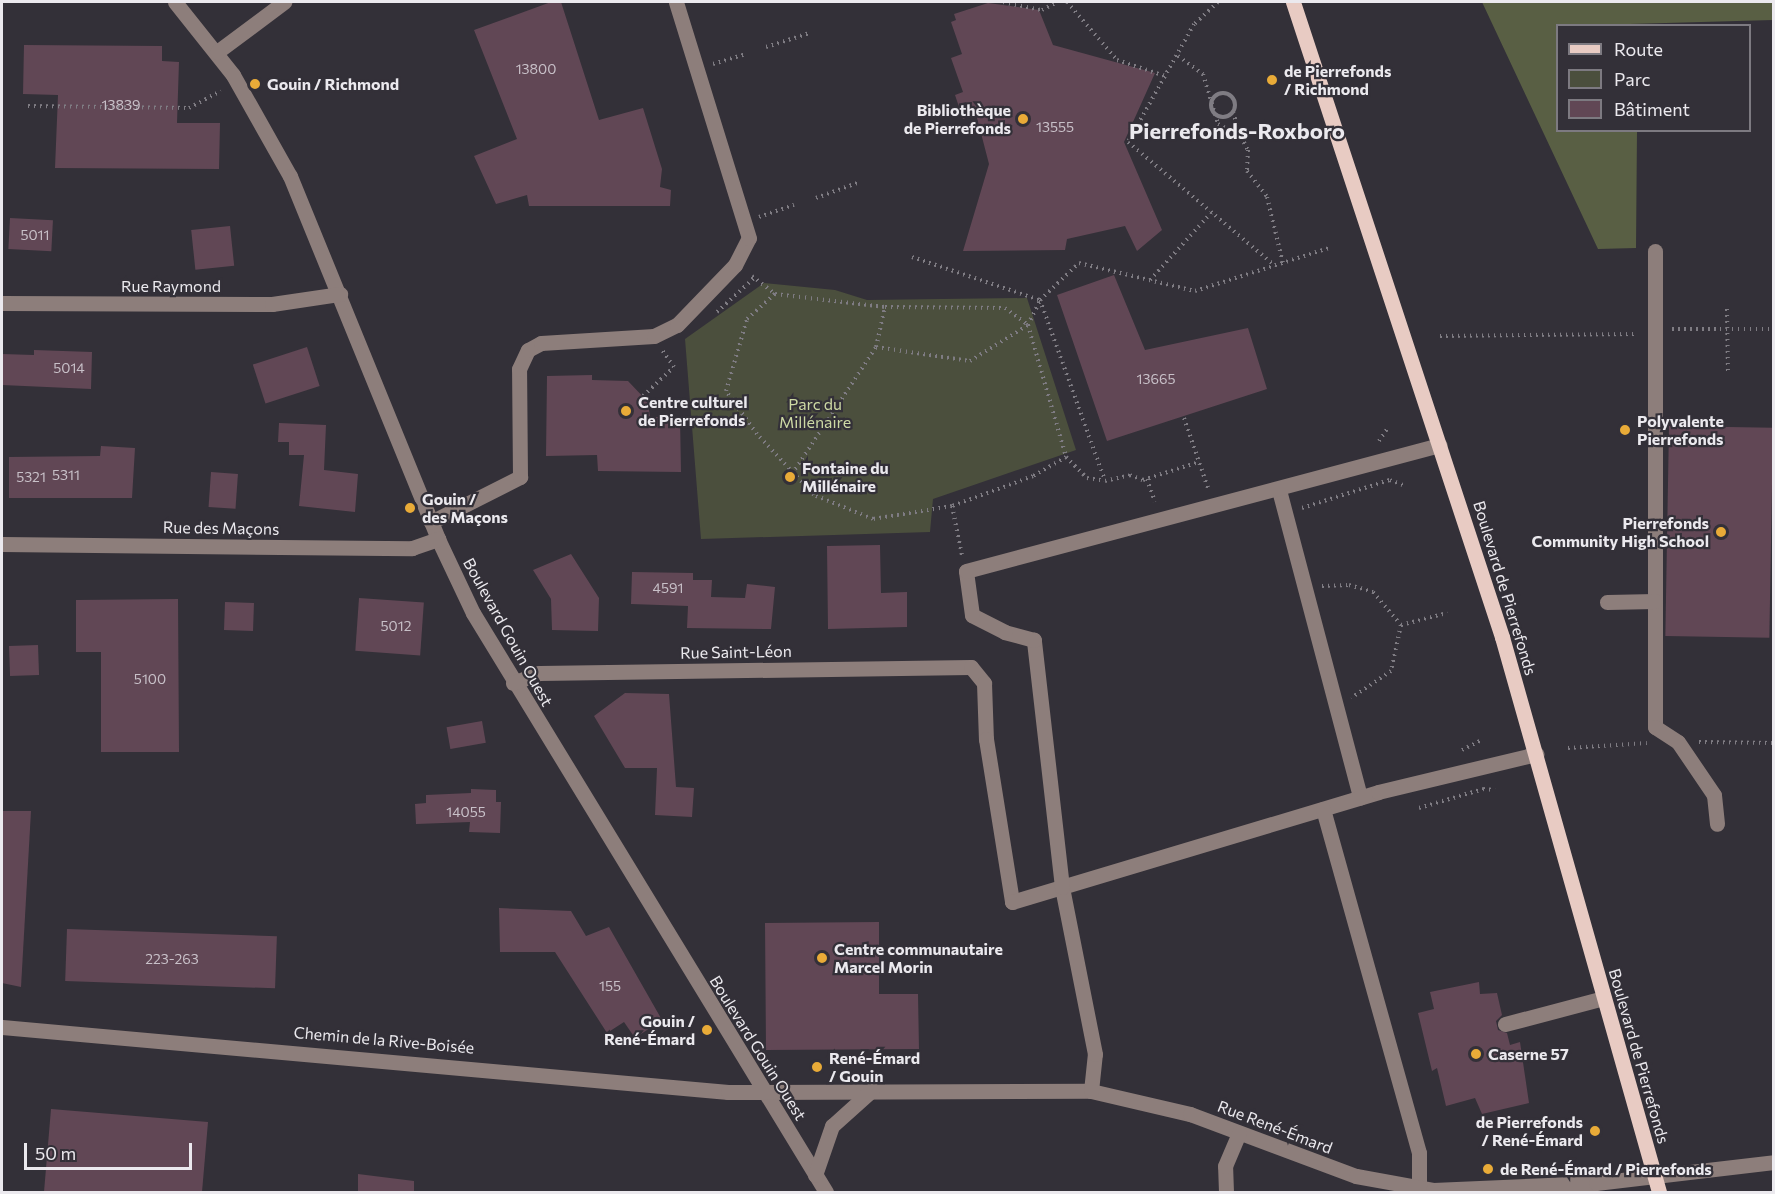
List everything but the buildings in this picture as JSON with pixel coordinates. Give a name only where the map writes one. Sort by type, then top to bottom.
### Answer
[{"type":"main road","name":"Boulevard de Pierrefonds","points":[[1293,2],[1440,445],[1536,754],[1659,1192]]},
{"type":"street","name":"Boulevard Gouin Ouest","points":[[175,2],[217,52],[286,168],[340,294],[438,539],[513,683],[826,1192]]},
{"type":"street","points":[[217,52],[284,2]]},
{"type":"street","points":[[431,522],[520,477],[519,369],[528,350],[541,343],[654,336],[677,325],[735,265],[748,237],[676,2]]},
{"type":"street","points":[[1655,251],[1655,727],[1678,742],[1714,795],[1718,824]]},
{"type":"street","name":"Rue Raymond","points":[[2,303],[272,304],[340,294]]},
{"type":"street","points":[[1091,1091],[1095,1054],[1062,887],[1034,640],[1005,632],[972,615],[966,571],[1279,490],[1440,445]]},
{"type":"street","points":[[1279,490],[1360,797]]},
{"type":"street","name":"Rue des Maçons","points":[[2,544],[412,548],[438,539]]},
{"type":"street","points":[[1607,602],[1655,601]]},
{"type":"street","name":"Rue Saint-Léon","points":[[513,683],[539,674],[961,665],[976,670],[984,683],[986,739],[1012,902],[1062,887]]},
{"type":"street","points":[[1062,887],[1360,797],[1536,754]]},
{"type":"street","points":[[1323,809],[1419,1153],[1419,1188]]},
{"type":"street","points":[[1505,1024],[1604,998]]},
{"type":"street","name":"Chemin de la Rive-Boisée","points":[[2,1027],[510,1069],[675,1088],[763,1091]]},
{"type":"street","points":[[815,1175],[832,1126],[872,1090]]},
{"type":"street","name":"Rue René-Émard","points":[[763,1091],[1091,1091],[1175,1109],[1356,1176],[1419,1188],[1509,1189],[1773,1162]]},
{"type":"street","points":[[1226,1192],[1225,1166],[1239,1133]]},
{"type":"path","points":[[1003,2],[1042,10],[1058,2]]},
{"type":"path","points":[[1067,2],[1117,60],[1165,76]]},
{"type":"path","points":[[1218,2],[1194,24],[1128,142],[1275,266]]},
{"type":"path","points":[[766,47],[810,33]]},
{"type":"path","points":[[709,58],[711,65],[745,54]]},
{"type":"path","points":[[1178,56],[1203,74],[1212,112],[1218,124],[1241,137]]},
{"type":"path","points":[[28,106],[189,108],[223,89]]},
{"type":"path","points":[[1212,112],[1211,100],[1221,93],[1234,100],[1233,112],[1248,150],[1248,171],[1267,197],[1283,263]]},
{"type":"path","points":[[1212,112],[1222,117],[1233,112]]},
{"type":"path","points":[[816,198],[861,182]]},
{"type":"path","points":[[759,217],[794,205]]},
{"type":"path","points":[[1149,281],[1212,213]]},
{"type":"path","points":[[876,347],[970,361],[1028,325],[1040,300],[1079,263],[1195,291],[1329,248]]},
{"type":"path","points":[[912,257],[1040,300]]},
{"type":"path","points":[[735,265],[775,294],[885,307],[1005,308],[1028,325],[1066,457],[1087,478],[1105,481],[1130,475],[1147,479],[1199,462]]},
{"type":"path","points":[[775,294],[747,319],[726,391],[792,474],[814,495],[873,519],[952,506],[1034,476],[1066,457]]},
{"type":"path","points":[[1040,300],[1105,481]]},
{"type":"path","points":[[792,474],[876,347],[885,307]]},
{"type":"path","points":[[1727,309],[1728,375]]},
{"type":"path","points":[[1665,329],[1773,329]]},
{"type":"path","points":[[1440,336],[1640,334]]},
{"type":"path","points":[[643,396],[674,367],[656,342]]},
{"type":"path","points":[[1184,418],[1207,487],[1197,491]]},
{"type":"path","points":[[1147,479],[1155,504],[1166,501]]},
{"type":"path","points":[[1298,513],[1305,505],[1390,480],[1406,486]]},
{"type":"path","points":[[952,506],[959,538]]},
{"type":"path","points":[[1318,586],[1349,585],[1373,592],[1401,625]]},
{"type":"path","points":[[1401,625],[1447,613]]},
{"type":"path","points":[[1366,690],[1391,671],[1401,625]]},
{"type":"path","points":[[1459,751],[1482,740]]},
{"type":"path","points":[[1568,748],[1678,742],[1773,742]]},
{"type":"path","points":[[1419,808],[1483,789],[1495,790]]},
{"type":"green space","points":[[1482,2],[1773,2],[1773,20],[1556,24],[1556,132],[1637,132],[1636,248],[1598,249]]},
{"type":"green space","name":"Parc du Millénaire","points":[[764,283],[835,290],[867,300],[1027,298],[1076,450],[933,499],[930,532],[701,539],[685,339]]},
{"type":"place","name":"de Pierrefonds / Richmond","points":[[1272,80]]},
{"type":"place","name":"Gouin / Richmond","points":[[255,84]]},
{"type":"place","name":"Bibliothèque de Pierrefonds","points":[[1023,119]]},
{"type":"place","name":"Centre culturel de Pierrefonds","points":[[626,411]]},
{"type":"place","name":"Polyvalente Pierrefonds","points":[[1625,430]]},
{"type":"place","name":"Fontaine du Millénaire","points":[[790,477]]},
{"type":"place","name":"Gouin / des Maçons","points":[[410,508]]},
{"type":"place","name":"Pierrefonds Community High School","points":[[1721,532]]},
{"type":"place","name":"Centre communautaire Marcel Morin","points":[[822,958]]},
{"type":"place","name":"Gouin / René-Émard","points":[[707,1030]]},
{"type":"place","name":"Caserne 57","points":[[1476,1054]]},
{"type":"place","name":"René-Émard / Gouin","points":[[817,1067]]},
{"type":"place","name":"de Pierrefonds / René-Émard","points":[[1595,1131]]},
{"type":"place","name":"de René-Émard / Pierrefonds","points":[[1488,1169]]},
{"type":"district","name":"Pierrefonds-Roxboro","points":[[1237,131]]}]
